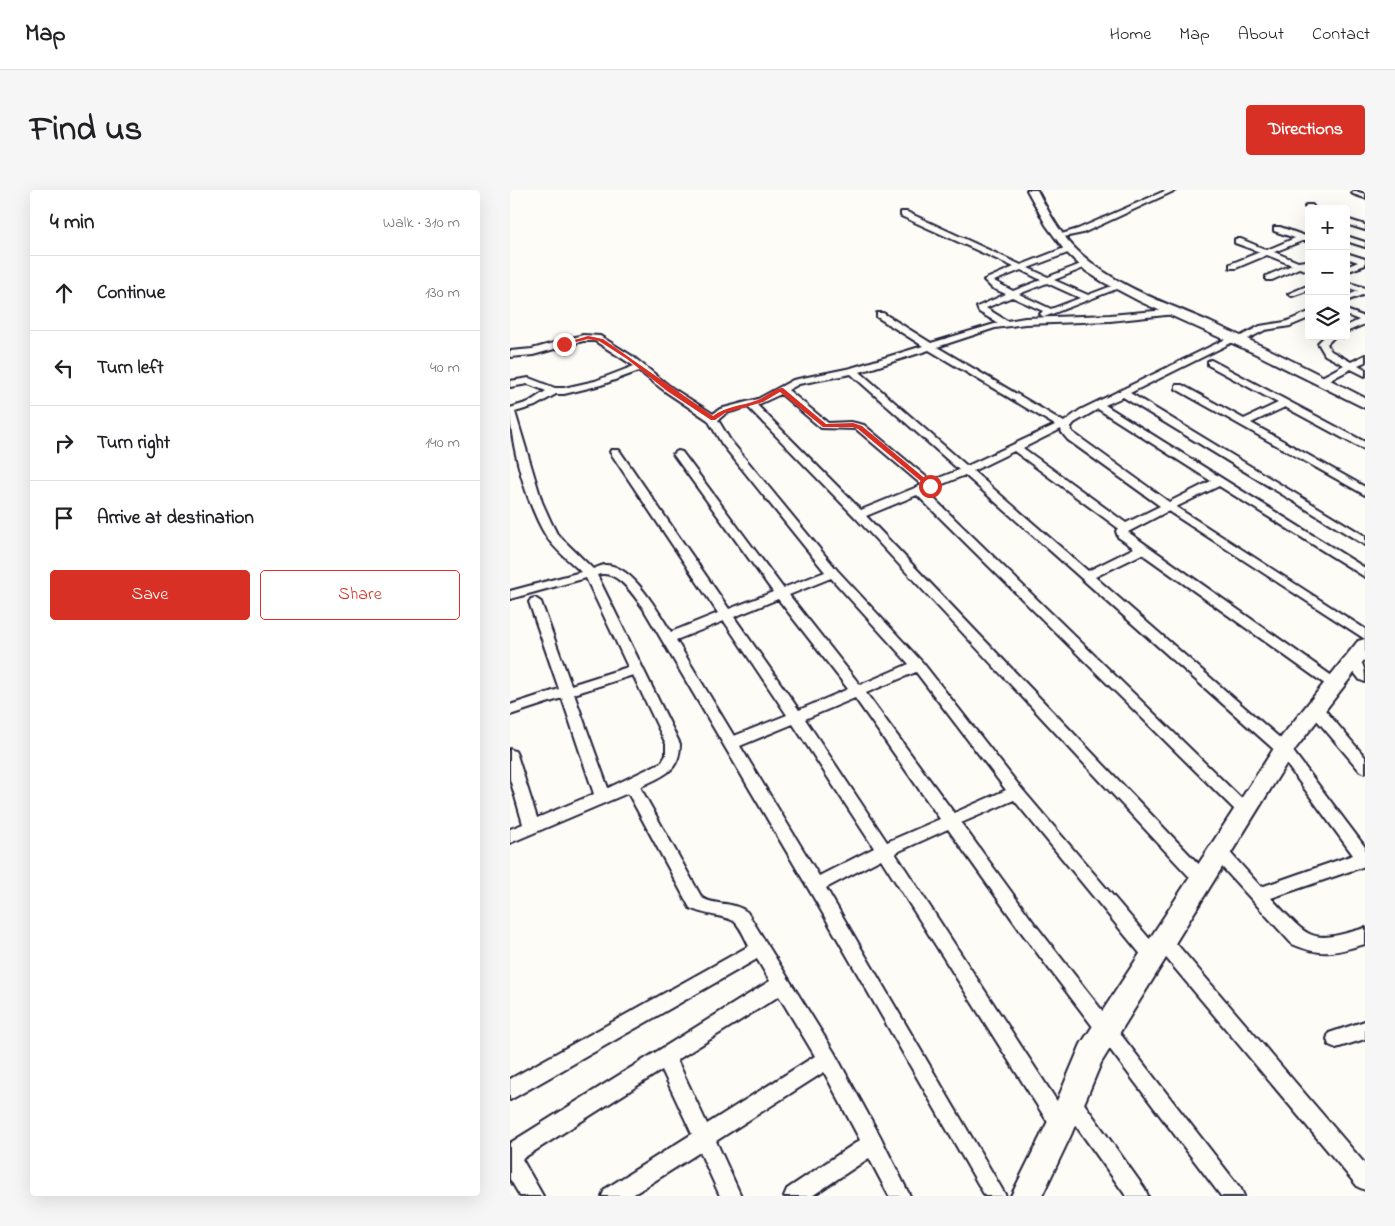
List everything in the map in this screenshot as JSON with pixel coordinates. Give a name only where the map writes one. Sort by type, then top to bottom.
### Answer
[{"type":"main road","points":[[1032,190],[1049,224],[1070,249],[1086,264],[1120,286],[1237,339],[1365,404]]},
{"type":"main road","points":[[1026,1196],[1061,1125],[1091,1054],[1284,750],[1334,684],[1361,662]]},
{"type":"street","points":[[1059,236],[1080,231],[1173,190]]},
{"type":"street","points":[[1355,193],[1365,196]]},
{"type":"street","points":[[904,214],[1087,298]]},
{"type":"street","points":[[1350,222],[1365,228]]},
{"type":"street","points":[[1278,229],[1305,239]]},
{"type":"street","points":[[1233,266],[1266,252],[1305,239]]},
{"type":"street","points":[[1350,239],[1365,245]]},
{"type":"street","points":[[1238,241],[1305,267]]},
{"type":"street","points":[[1051,312],[1010,294],[988,280],[1070,249]]},
{"type":"street","points":[[1350,256],[1365,262]]},
{"type":"street","points":[[1350,268],[1365,262]]},
{"type":"street","points":[[1269,278],[1305,263]]},
{"type":"street","points":[[1006,324],[982,310],[981,307],[1086,264]]},
{"type":"street","points":[[1350,285],[1365,291]]},
{"type":"street","points":[[1025,321],[1120,286]]},
{"type":"street","points":[[1292,294],[1305,289]]},
{"type":"street","points":[[1350,297],[1365,291]]},
{"type":"street","points":[[713,419],[723,411],[768,398],[781,389],[817,377],[853,371],[932,348],[980,330],[1025,321],[1110,318],[1175,311]]},
{"type":"street","points":[[1350,314],[1365,320]]},
{"type":"street","points":[[880,315],[1064,426],[1072,438],[1169,507],[1365,635]]},
{"type":"street","points":[[858,515],[967,470],[1064,426],[1098,405],[1237,339],[1263,328],[1287,324],[1305,317]]},
{"type":"street","points":[[1350,327],[1365,320]]},
{"type":"street","points":[[510,354],[533,352],[592,337],[605,342],[641,367],[669,390],[713,419],[714,424],[726,442],[833,573],[918,666],[1016,792],[1365,1180]]},
{"type":"street","points":[[1326,340],[1322,343],[1323,348],[1328,353],[1365,373]]},
{"type":"street","points":[[1321,381],[1365,358]]},
{"type":"street","points":[[1211,363],[1365,446]]},
{"type":"street","points":[[510,836],[631,786],[667,766],[673,756],[673,744],[588,572],[552,536],[545,522],[536,502],[510,411],[532,404],[554,391],[578,389],[641,367]]},
{"type":"street","points":[[853,371],[1284,750],[1364,859],[1258,895]]},
{"type":"street","points":[[510,384],[529,381],[537,382],[554,391]]},
{"type":"street","points":[[1179,387],[1365,492]]},
{"type":"street","points":[[781,389],[825,426],[853,425],[860,427],[924,488],[1245,811]]},
{"type":"street","points":[[1122,393],[1365,541]]},
{"type":"street","points":[[1244,423],[1285,402]]},
{"type":"street","points":[[750,404],[858,515],[1202,878]]},
{"type":"street","points":[[1098,405],[1365,573]]},
{"type":"street","points":[[1015,447],[1125,528]]},
{"type":"street","points":[[616,452],[796,717],[962,968],[1061,1125]]},
{"type":"street","points":[[678,454],[781,594],[857,691],[1106,1031],[1234,1196]]},
{"type":"street","points":[[1220,481],[1125,528],[1122,534],[1334,684]]},
{"type":"street","points":[[1087,576],[1142,549]]},
{"type":"street","points":[[510,595],[588,572],[606,569],[616,571],[623,576],[648,605],[733,743],[893,1014],[996,1196]]},
{"type":"street","points":[[668,638],[833,573]]},
{"type":"street","points":[[535,602],[603,797]]},
{"type":"street","points":[[733,743],[918,666]]},
{"type":"street","points":[[510,710],[636,668]]},
{"type":"street","points":[[1315,708],[1365,766]]},
{"type":"street","points":[[510,756],[532,827]]},
{"type":"street","points":[[631,786],[696,903],[703,908],[733,910],[741,917],[827,1059],[900,1196]]},
{"type":"street","points":[[816,885],[883,851],[1016,792]]},
{"type":"street","points":[[1219,852],[1298,938],[1312,945],[1325,947],[1365,936]]},
{"type":"street","points":[[510,1090],[761,948]]},
{"type":"street","points":[[533,1196],[515,1181],[510,1155],[782,984]]},
{"type":"street","points":[[1336,1039],[1365,1030]]},
{"type":"street","points":[[666,1057],[731,1196]]},
{"type":"street","points":[[612,1196],[827,1059]]},
{"type":"street","points":[[1071,1102],[1138,1196]]},
{"type":"street","points":[[794,1196],[873,1143]]},
{"type":"route","points":[[564,344],[588,337],[601,340],[629,358],[669,390],[713,419],[723,411],[761,401],[781,389],[825,426],[853,425],[860,427],[930,486]]}]
